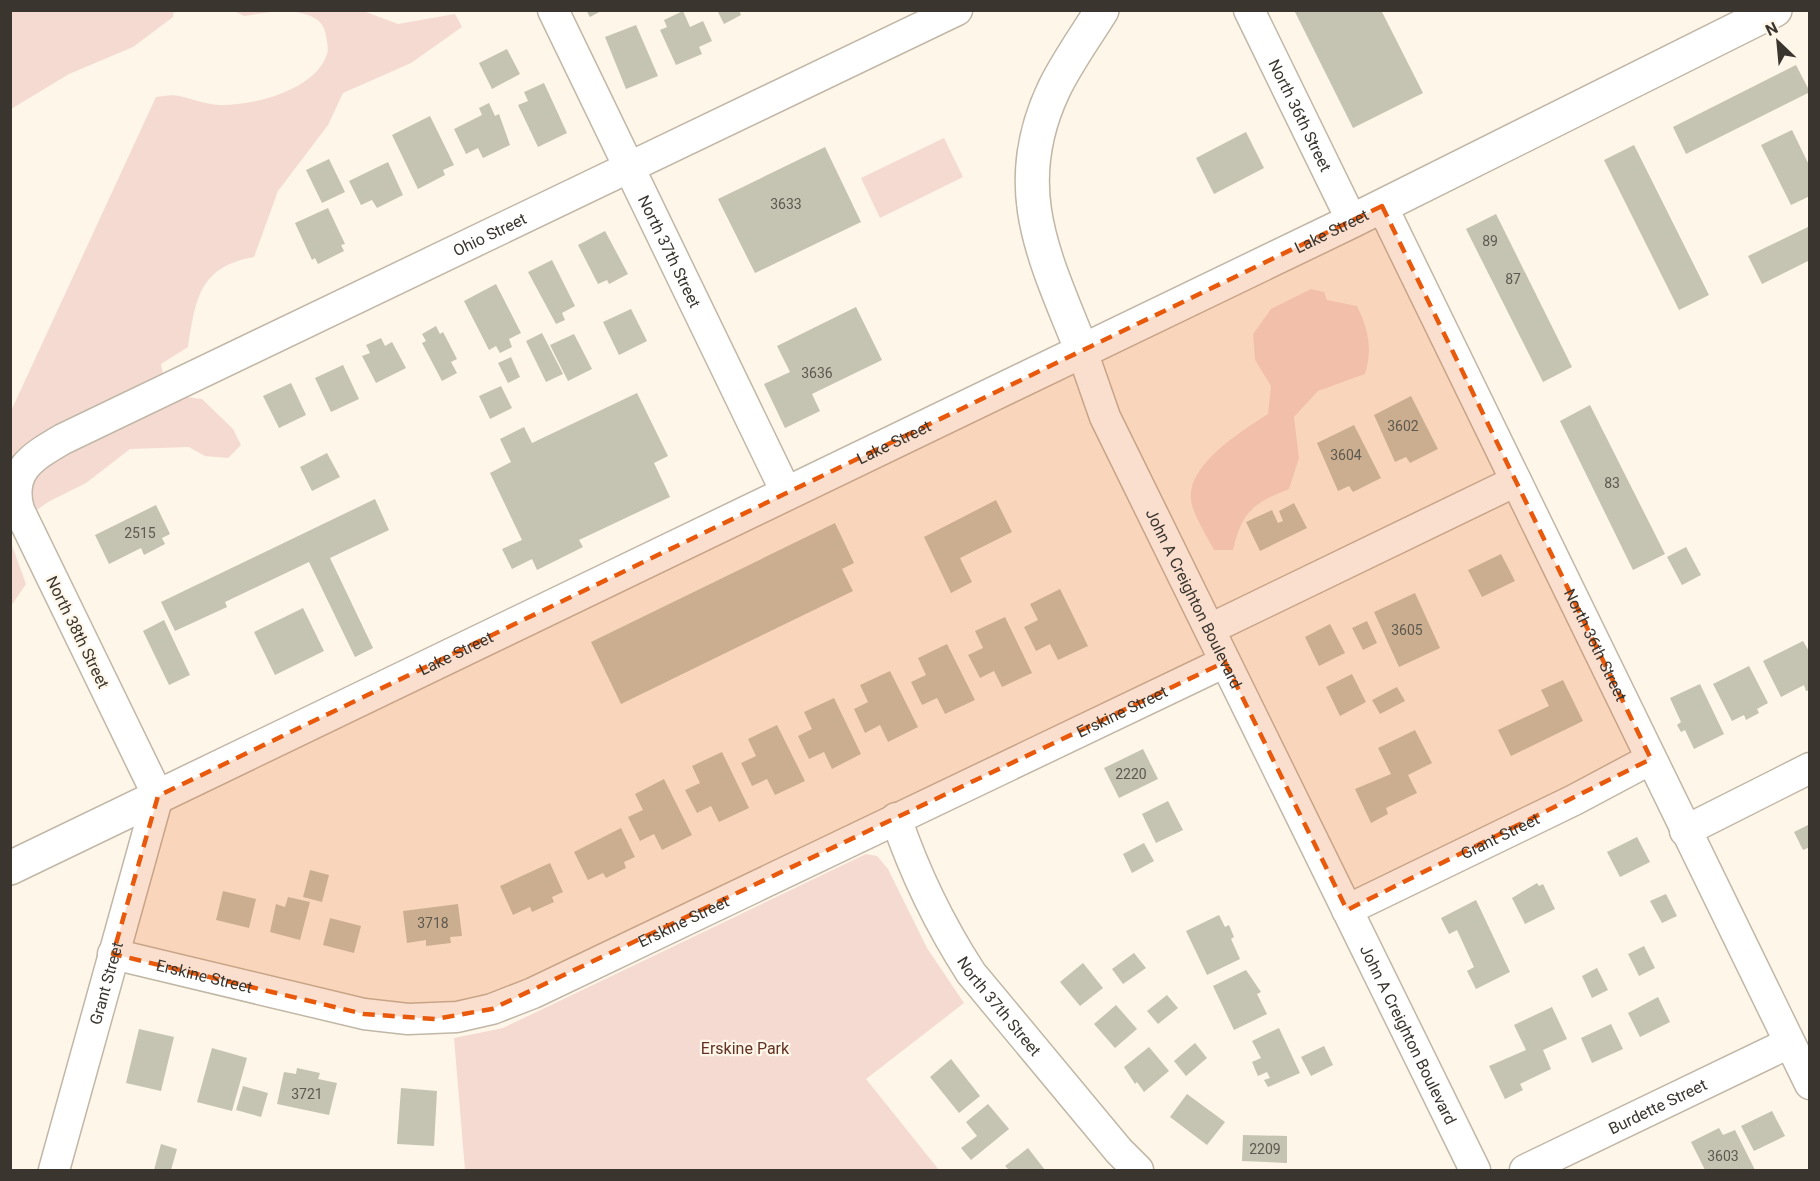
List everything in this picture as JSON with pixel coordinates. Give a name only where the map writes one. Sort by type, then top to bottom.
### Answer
[{"type":"main road","name":"John A Creighton Boulevard","points":[[1082,351],[1039,239],[1032,202],[1031,173],[1042,119],[1055,87],[1102,10]]},
{"type":"main road","name":"Lake Street","points":[[10,868],[1352,221],[1775,10]]},
{"type":"street","name":"North 37th Street","points":[[553,10],[788,494]]},
{"type":"street","name":"Ohio Street","points":[[25,466],[36,455],[63,440],[957,10]]},
{"type":"street","name":"North 36th Street","points":[[1249,10],[1352,221]]},
{"type":"street","name":"North 36th Street","points":[[1382,206],[1809,1084]]},
{"type":"street","name":"John A Creighton Boulevard","points":[[1082,351],[1105,417],[1475,1170]]},
{"type":"street","name":"North 38th Street","points":[[25,466],[17,480],[15,496],[19,510],[158,796]]},
{"type":"street","points":[[1210,629],[1516,481]]},
{"type":"street","name":"Erskine Street","points":[[113,954],[364,1014],[408,1019],[457,1017],[492,1009],[533,993],[1225,662]]},
{"type":"street","name":"Grant Street","points":[[1347,910],[1575,800],[1651,759]]},
{"type":"street","points":[[1685,831],[1809,768]]},
{"type":"street","name":"Grant Street","points":[[54,1170],[158,796]]},
{"type":"street","name":"North 37th Street","points":[[896,818],[906,848],[970,973],[1119,1151],[1138,1170]]},
{"type":"street","name":"Burdette Street","points":[[1525,1170],[1789,1042]]},
{"type":"highlighted area","points":[[1382,206],[1651,759],[1347,910],[1225,662],[492,1009],[435,1019],[364,1014],[113,954],[158,796]]},
{"type":"green space","points":[[234,10],[277,11],[244,16]]},
{"type":"green space","points":[[10,11],[174,11],[173,17],[133,47],[69,74],[11,109]]},
{"type":"green space","points":[[288,11],[363,11],[398,24],[455,14],[462,27],[411,63],[343,93],[328,125],[278,191],[254,257],[222,268],[211,277],[203,287],[198,300],[188,347],[161,364],[164,380],[178,396],[202,399],[233,429],[241,445],[228,458],[205,456],[189,447],[130,449],[86,483],[48,502],[11,528],[11,411],[156,97],[176,95],[203,103],[233,105],[265,99],[297,86],[321,67],[328,45],[324,29],[317,20],[307,15]]},
{"type":"green space","points":[[944,138],[963,177],[880,218],[861,178]]},
{"type":"green space","points":[[1311,289],[1324,292],[1327,300],[1357,306],[1364,322],[1369,347],[1365,374],[1318,391],[1294,417],[1299,458],[1289,489],[1267,499],[1251,510],[1245,517],[1233,550],[1214,550],[1194,512],[1191,500],[1192,487],[1207,461],[1218,450],[1268,414],[1271,386],[1255,360],[1253,334],[1271,309]]},
{"type":"green space","points":[[10,540],[26,584],[11,606],[10,606]]},
{"type":"green space","name":"Erskine Park","points":[[866,854],[877,856],[888,869],[927,948],[964,1003],[866,1079],[939,1170],[465,1170],[454,1038],[503,1028]]},
{"type":"building","points":[[586,10],[603,10],[590,17]]},
{"type":"building","points":[[717,10],[739,10],[741,15],[724,24]]},
{"type":"building","points":[[1294,10],[1381,10],[1423,93],[1353,128]]},
{"type":"building","points":[[683,11],[690,27],[703,21],[712,41],[699,47],[702,54],[676,65],[660,30],[667,27],[664,20]]},
{"type":"building","points":[[636,25],[658,76],[626,89],[605,37]]},
{"type":"building","points":[[507,49],[520,74],[492,89],[479,63]]},
{"type":"building","points":[[1796,65],[1810,92],[1686,154],[1673,127]]},
{"type":"building","points":[[544,83],[567,133],[538,147],[518,105],[528,101],[524,92]]},
{"type":"building","points":[[489,103],[495,116],[499,114],[510,145],[483,158],[478,148],[466,154],[454,129],[482,115],[479,108]]},
{"type":"building","points":[[430,116],[454,165],[443,170],[445,175],[418,189],[392,135]]},
{"type":"building","points":[[1792,130],[1810,167],[1810,196],[1791,205],[1761,145]]},
{"type":"building","points":[[1246,132],[1264,168],[1214,194],[1196,158]]},
{"type":"building","points":[[1634,145],[1709,295],[1679,310],[1604,160]]},
{"type":"building","points":[[825,147],[861,222],[755,273],[718,199]]},
{"type":"building","points":[[329,159],[345,192],[322,203],[306,170]]},
{"type":"building","points":[[388,162],[403,195],[377,208],[372,200],[361,205],[349,181]]},
{"type":"building","points":[[328,208],[345,244],[341,245],[344,251],[318,264],[315,258],[312,260],[295,223]]},
{"type":"building","points":[[1496,214],[1572,367],[1543,382],[1466,229]]},
{"type":"building","points":[[1810,226],[1810,260],[1762,284],[1748,256]]},
{"type":"building","points":[[605,231],[628,274],[609,284],[607,280],[598,284],[578,245]]},
{"type":"building","points":[[552,260],[575,306],[562,313],[565,320],[556,324],[528,272]]},
{"type":"building","points":[[496,284],[521,333],[509,339],[512,347],[500,353],[496,346],[489,350],[464,301]]},
{"type":"building","points":[[856,307],[882,360],[812,394],[820,411],[785,428],[764,384],[790,372],[777,346]]},
{"type":"building","points":[[631,309],[647,341],[619,355],[603,322]]},
{"type":"building","points":[[436,326],[440,334],[443,332],[457,359],[451,362],[457,373],[442,381],[422,343],[426,341],[422,334]]},
{"type":"building","points":[[542,333],[563,374],[546,382],[526,341]]},
{"type":"building","points":[[574,334],[592,369],[568,381],[550,345]]},
{"type":"building","points":[[381,338],[385,346],[392,342],[406,368],[376,383],[362,356],[370,353],[366,345]]},
{"type":"building","points":[[511,357],[520,377],[508,383],[498,363]]},
{"type":"building","points":[[343,365],[359,399],[331,412],[315,378]]},
{"type":"building","points":[[291,383],[306,415],[279,428],[263,396]]},
{"type":"building","points":[[501,386],[512,408],[490,419],[479,396]]},
{"type":"building","points":[[637,393],[668,456],[654,463],[670,497],[579,540],[583,547],[537,570],[532,559],[512,569],[502,549],[522,540],[490,473],[511,462],[500,439],[524,427],[532,443]]},
{"type":"building","points":[[1411,396],[1438,449],[1410,463],[1406,457],[1395,462],[1374,415]]},
{"type":"building","points":[[1590,405],[1665,554],[1633,570],[1560,421]]},
{"type":"building","points":[[1354,425],[1381,478],[1353,492],[1349,486],[1338,491],[1317,443]]},
{"type":"building","points":[[327,453],[340,477],[312,491],[300,467]]},
{"type":"building","points":[[375,499],[389,530],[330,558],[373,648],[355,657],[309,562],[225,602],[227,607],[175,631],[161,602]]},
{"type":"building","points":[[996,500],[1012,532],[960,558],[972,582],[951,593],[924,537]]},
{"type":"building","points":[[1294,503],[1307,528],[1260,551],[1246,522],[1272,510],[1278,523],[1283,521],[1279,511]]},
{"type":"building","points":[[156,505],[170,534],[162,538],[165,544],[144,555],[141,548],[109,564],[95,535]]},
{"type":"building","points":[[835,523],[854,563],[842,569],[853,591],[621,704],[591,642]]},
{"type":"building","points":[[1686,547],[1701,575],[1682,585],[1667,557]]},
{"type":"building","points":[[1501,554],[1515,581],[1482,597],[1468,570]]},
{"type":"building","points":[[1060,589],[1088,646],[1058,660],[1050,644],[1036,651],[1024,627],[1038,620],[1030,604]]},
{"type":"building","points":[[1415,593],[1440,648],[1399,667],[1374,612]]},
{"type":"building","points":[[303,608],[324,651],[275,675],[254,632]]},
{"type":"building","points":[[1005,617],[1032,673],[1002,687],[994,671],[980,678],[968,655],[983,648],[975,631]]},
{"type":"building","points":[[164,620],[190,675],[169,685],[143,631]]},
{"type":"building","points":[[1367,621],[1377,643],[1363,650],[1352,628]]},
{"type":"building","points":[[1330,624],[1345,653],[1319,666],[1305,637]]},
{"type":"building","points":[[1803,641],[1810,653],[1810,690],[1806,691],[1804,685],[1781,697],[1763,661]]},
{"type":"building","points":[[947,644],[975,700],[945,714],[937,698],[922,705],[911,682],[926,675],[918,658]]},
{"type":"building","points":[[1749,666],[1768,703],[1757,709],[1759,713],[1746,720],[1744,715],[1732,721],[1713,684]]},
{"type":"building","points":[[890,671],[918,727],[888,742],[880,725],[865,733],[854,709],[868,702],[860,685]]},
{"type":"building","points":[[1352,674],[1366,702],[1340,716],[1326,687]]},
{"type":"building","points":[[1563,680],[1583,721],[1511,756],[1498,730],[1549,706],[1541,690]]},
{"type":"building","points":[[1700,684],[1724,734],[1694,749],[1685,730],[1681,732],[1677,725],[1681,722],[1670,698]]},
{"type":"building","points":[[1397,687],[1405,701],[1380,714],[1372,700]]},
{"type":"building","points":[[834,698],[861,754],[832,769],[824,752],[809,759],[798,736],[812,729],[804,712]]},
{"type":"building","points":[[777,725],[805,781],[775,795],[767,779],[752,786],[741,763],[756,756],[748,739]]},
{"type":"building","points":[[1415,730],[1432,763],[1408,775],[1417,793],[1386,808],[1388,814],[1371,823],[1355,789],[1391,774],[1378,748]]},
{"type":"building","points":[[1143,749],[1158,779],[1119,798],[1104,768]]},
{"type":"building","points":[[722,752],[749,808],[719,822],[711,806],[697,813],[685,790],[700,783],[692,766]]},
{"type":"building","points":[[664,779],[692,835],[662,850],[654,834],[640,841],[628,817],[643,810],[635,794]]},
{"type":"building","points":[[1168,801],[1183,830],[1156,843],[1142,814]]},
{"type":"building","points":[[1810,824],[1810,847],[1803,850],[1794,832]]},
{"type":"building","points":[[621,828],[635,857],[624,862],[626,868],[606,878],[603,873],[588,880],[574,852]]},
{"type":"building","points":[[1637,837],[1650,862],[1620,877],[1607,852]]},
{"type":"building","points":[[1144,843],[1154,861],[1132,873],[1123,854]]},
{"type":"building","points":[[550,863],[563,892],[552,897],[554,902],[532,912],[530,907],[513,915],[500,886]]},
{"type":"building","points":[[310,870],[329,875],[322,902],[303,897]]},
{"type":"building","points":[[1537,883],[1539,886],[1543,884],[1555,909],[1525,924],[1512,898]]},
{"type":"building","points":[[223,891],[256,899],[249,928],[216,920]]},
{"type":"building","points":[[1666,894],[1677,916],[1662,923],[1650,901]]},
{"type":"building","points":[[288,897],[310,902],[300,940],[270,932],[276,904],[285,907]]},
{"type":"building","points":[[1476,900],[1510,972],[1476,989],[1467,971],[1474,967],[1457,930],[1449,934],[1441,918]]},
{"type":"building","points":[[458,904],[462,936],[450,937],[451,943],[426,946],[426,940],[407,943],[403,911]]},
{"type":"building","points":[[1219,915],[1225,927],[1229,925],[1234,937],[1231,939],[1240,959],[1207,975],[1186,931]]},
{"type":"building","points":[[330,918],[361,926],[354,953],[323,945]]},
{"type":"building","points":[[1644,946],[1655,968],[1639,976],[1628,954]]},
{"type":"building","points":[[1134,953],[1146,968],[1123,984],[1112,969]]},
{"type":"building","points":[[1083,963],[1103,988],[1080,1006],[1060,982]]},
{"type":"building","points":[[1597,968],[1608,990],[1592,998],[1582,976]]},
{"type":"building","points":[[1246,970],[1261,992],[1257,994],[1267,1014],[1234,1030],[1213,986]]},
{"type":"building","points":[[1167,995],[1178,1008],[1158,1024],[1147,1011]]},
{"type":"building","points":[[1658,997],[1670,1022],[1640,1037],[1628,1013]]},
{"type":"building","points":[[1116,1005],[1137,1029],[1115,1048],[1094,1024]]},
{"type":"building","points":[[1552,1007],[1567,1039],[1543,1050],[1551,1069],[1520,1084],[1523,1090],[1505,1099],[1489,1066],[1526,1050],[1514,1025]]},
{"type":"building","points":[[1611,1024],[1623,1049],[1592,1063],[1581,1038]]},
{"type":"building","points":[[1279,1028],[1300,1073],[1268,1087],[1264,1080],[1270,1078],[1267,1072],[1258,1076],[1252,1062],[1261,1058],[1252,1041]]},
{"type":"building","points":[[139,1029],[174,1037],[161,1091],[126,1083]]},
{"type":"building","points":[[1195,1043],[1207,1058],[1186,1076],[1174,1061]]},
{"type":"building","points":[[1324,1046],[1333,1065],[1311,1076],[1301,1057]]},
{"type":"building","points":[[1149,1047],[1169,1071],[1144,1092],[1137,1082],[1135,1084],[1124,1067]]},
{"type":"building","points":[[212,1048],[247,1058],[232,1111],[197,1102]]},
{"type":"building","points":[[951,1059],[980,1096],[959,1113],[930,1077]]},
{"type":"building","points":[[297,1068],[320,1073],[318,1079],[337,1083],[329,1115],[277,1104],[284,1072],[296,1074]]},
{"type":"building","points":[[243,1086],[268,1093],[261,1117],[236,1110]]},
{"type":"building","points":[[401,1088],[437,1091],[434,1146],[397,1144]]},
{"type":"building","points":[[1187,1094],[1225,1122],[1207,1145],[1170,1117]]},
{"type":"building","points":[[988,1104],[1009,1129],[971,1160],[961,1148],[977,1136],[966,1122]]},
{"type":"building","points":[[1772,1111],[1785,1136],[1754,1151],[1741,1126]]},
{"type":"building","points":[[1719,1128],[1723,1135],[1735,1130],[1755,1170],[1705,1170],[1691,1142]]},
{"type":"building","points":[[1243,1135],[1287,1136],[1287,1163],[1242,1161]]},
{"type":"building","points":[[161,1144],[177,1149],[171,1170],[154,1170]]},
{"type":"building","points":[[1028,1148],[1045,1170],[1009,1170],[1005,1166]]}]
